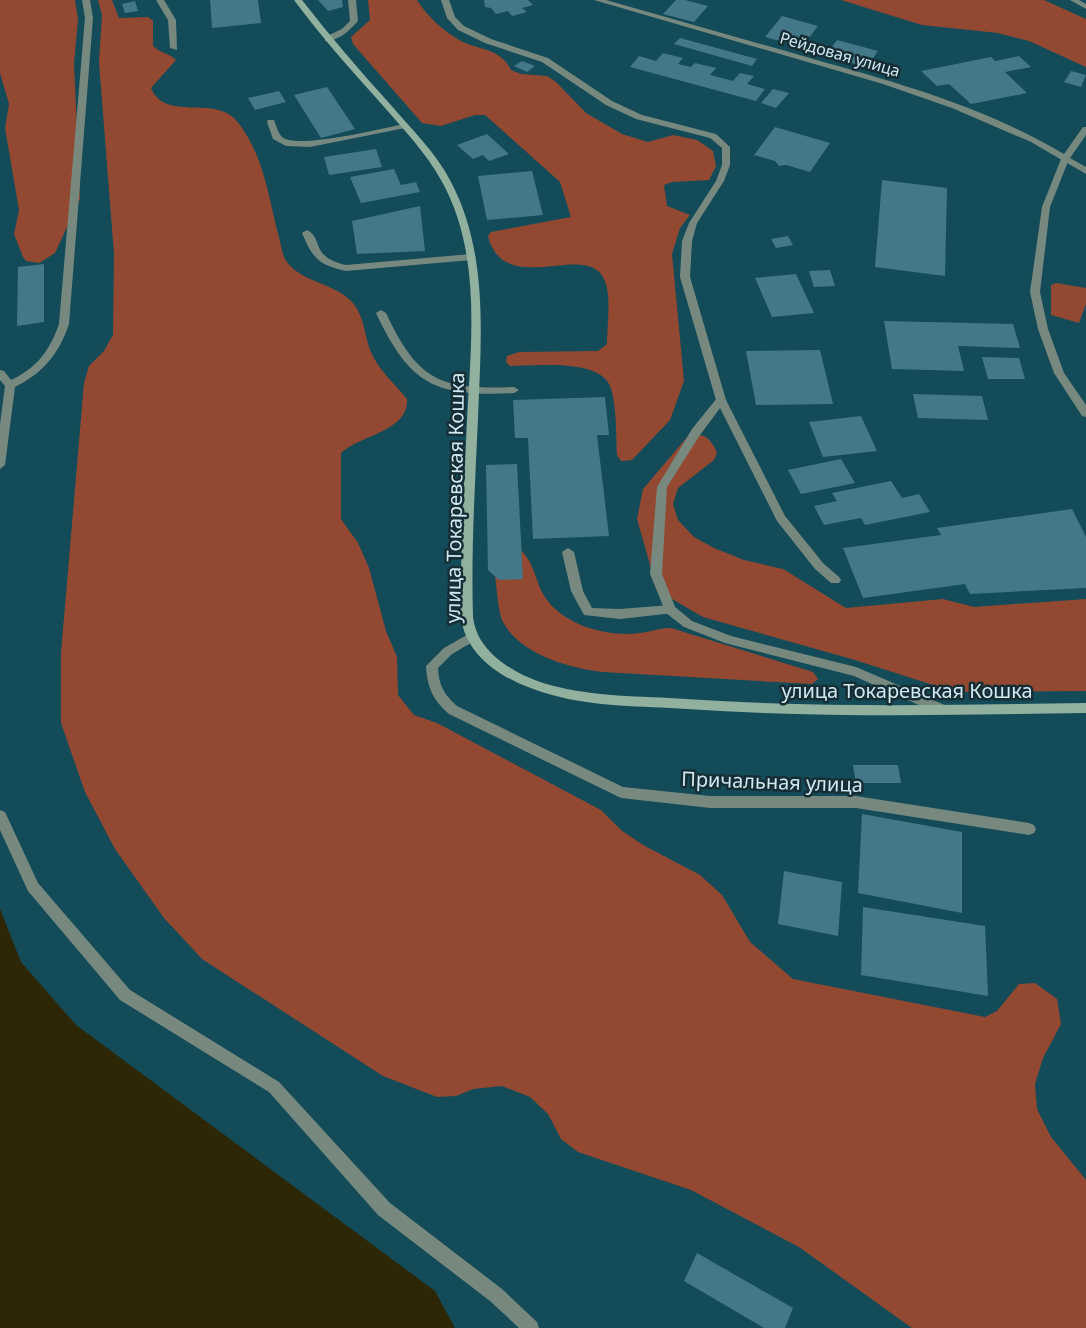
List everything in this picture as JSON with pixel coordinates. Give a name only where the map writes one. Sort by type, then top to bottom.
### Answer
[{"type":"main road","name":"улица Токаревская Кошка","points":[[298,0],[328,39],[431,156],[453,191],[471,257],[476,315],[468,622],[472,637],[492,660],[522,680],[551,690],[599,697],[750,709],[1086,708]]},
{"type":"street","points":[[10,384],[34,374],[58,344],[64,324],[81,90],[89,18],[86,0]]},
{"type":"street","points":[[160,0],[172,20],[174,48]]},
{"type":"street","points":[[328,39],[345,31],[354,21],[352,0]]},
{"type":"street","points":[[444,0],[451,18],[461,28],[488,41],[545,60],[609,103],[639,117],[713,136],[722,141],[726,147],[726,165],[720,181],[693,223],[687,241],[685,277],[721,400],[781,518],[802,545],[835,580]]},
{"type":"street","name":"Рейдовая улица","points":[[598,0],[886,82],[1034,140],[1086,171]]},
{"type":"street","points":[[1074,0],[1086,8]]},
{"type":"street","points":[[271,122],[280,141],[293,144],[340,139],[405,126]]},
{"type":"street","points":[[1086,129],[1065,159],[1046,207],[1035,292],[1043,330],[1059,373],[1086,413]]},
{"type":"street","points":[[308,233],[316,254],[326,264],[346,268],[471,257]]},
{"type":"street","points":[[381,313],[393,341],[406,362],[442,385],[474,393],[514,390]]},
{"type":"street","points":[[0,373],[10,384],[0,465]]},
{"type":"street","points":[[721,400],[696,432],[662,487],[656,574],[670,610],[688,624],[729,640],[856,672],[943,710]]},
{"type":"street","points":[[568,552],[577,591],[588,612],[620,615],[670,610]]},
{"type":"street","name":"Причальная улица","points":[[472,637],[448,651],[432,666],[433,684],[437,696],[453,710],[621,792],[711,802],[856,802],[1029,829]]},
{"type":"street","points":[[0,816],[33,886],[125,995],[274,1087],[384,1209],[496,1295],[531,1328]]},
{"type":"shaded area","points":[[0,0],[75,0],[78,19],[74,63],[80,199],[55,253],[39,263],[26,261],[14,234],[19,210],[5,128],[9,104],[0,73]]},
{"type":"shaded area","points":[[98,0],[112,0],[119,18],[148,17],[153,21],[153,46],[176,60],[151,88],[158,98],[167,104],[215,109],[227,113],[236,120],[245,132],[258,159],[284,257],[297,272],[335,290],[352,302],[364,326],[374,359],[407,399],[406,410],[392,425],[341,453],[341,519],[358,543],[369,568],[386,631],[397,657],[398,695],[414,715],[437,723],[601,810],[621,830],[643,845],[700,875],[722,895],[750,942],[793,979],[985,1017],[997,1011],[1019,984],[1035,983],[1057,999],[1061,1024],[1043,1058],[1035,1084],[1037,1109],[1051,1137],[1086,1180],[1086,1328],[912,1328],[799,1247],[691,1190],[578,1152],[561,1139],[548,1114],[530,1097],[502,1086],[473,1089],[456,1096],[437,1097],[383,1076],[202,959],[164,918],[115,849],[85,792],[61,723],[61,653],[84,383],[89,366],[104,351],[113,335],[114,254],[99,62],[102,15]]},
{"type":"shaded area","points":[[368,0],[417,0],[436,23],[454,37],[496,54],[507,63],[511,70],[521,74],[547,76],[556,82],[586,113],[622,134],[648,142],[673,135],[697,140],[713,151],[716,166],[709,180],[672,182],[664,185],[667,206],[690,215],[680,228],[672,254],[684,381],[670,420],[632,460],[621,461],[617,455],[616,418],[612,391],[602,376],[579,367],[510,366],[506,362],[507,356],[519,352],[598,351],[607,344],[609,306],[606,284],[598,271],[584,265],[529,267],[512,264],[497,255],[488,236],[491,232],[571,217],[560,182],[485,115],[475,115],[441,126],[422,123],[353,44],[351,37],[370,20]]},
{"type":"shaded area","points":[[841,0],[1044,0],[1086,19],[1086,67],[1029,41],[998,33],[922,25]]},
{"type":"shaded area","points":[[1056,283],[1086,288],[1086,304],[1079,323],[1051,315],[1051,285]]},
{"type":"shaded area","points":[[695,434],[709,440],[717,453],[714,460],[678,488],[673,504],[678,520],[694,537],[744,560],[783,569],[846,608],[943,599],[974,607],[1086,599],[1086,691],[955,692],[855,660],[703,617],[672,599],[651,568],[637,519],[643,489],[689,435]]},
{"type":"shaded area","points":[[515,546],[529,560],[549,603],[571,620],[599,631],[613,633],[627,634],[671,628],[813,672],[818,679],[812,684],[603,672],[547,658],[522,643],[511,633],[501,616],[493,553]]},
{"type":"shaded area","points":[[0,909],[21,962],[76,1025],[435,1291],[455,1328],[0,1328]]},
{"type":"building","points":[[210,0],[258,0],[261,23],[212,28]]},
{"type":"building","points":[[318,0],[342,0],[343,7],[328,11]]},
{"type":"building","points":[[484,0],[528,0],[533,5],[522,8],[527,12],[512,16],[508,11],[496,14],[491,8],[485,7]]},
{"type":"building","points":[[676,0],[708,6],[694,22],[663,14]]},
{"type":"building","points":[[135,1],[138,11],[125,13],[122,4]]},
{"type":"building","points":[[782,16],[818,26],[802,47],[765,37]]},
{"type":"building","points":[[680,38],[757,59],[752,66],[674,44]]},
{"type":"building","points":[[837,40],[878,51],[867,67],[825,56]]},
{"type":"building","points":[[663,53],[683,58],[678,64],[691,67],[695,63],[716,68],[710,75],[733,81],[740,73],[754,76],[747,84],[765,89],[756,101],[630,67],[639,56],[656,61]]},
{"type":"building","points":[[1019,56],[1031,67],[1005,72],[1027,93],[971,104],[949,84],[937,86],[921,71],[991,57],[995,61]]},
{"type":"building","points":[[522,61],[535,66],[527,72],[514,66]]},
{"type":"building","points":[[1071,71],[1086,75],[1081,87],[1064,82]]},
{"type":"building","points":[[327,87],[355,129],[321,138],[294,95]]},
{"type":"building","points":[[773,89],[789,93],[776,108],[761,103]]},
{"type":"building","points":[[279,91],[286,102],[255,110],[248,98]]},
{"type":"building","points":[[775,127],[830,143],[810,172],[786,165],[779,166],[775,161],[754,155]]},
{"type":"building","points":[[487,134],[509,154],[489,161],[483,155],[473,159],[457,145]]},
{"type":"building","points":[[376,149],[382,167],[329,175],[324,157]]},
{"type":"building","points":[[394,169],[401,185],[416,182],[420,192],[361,203],[350,177]]},
{"type":"building","points":[[532,171],[543,215],[487,220],[478,176]]},
{"type":"building","points":[[882,180],[947,188],[945,276],[875,267]]},
{"type":"building","points":[[420,206],[425,251],[357,254],[352,221]]},
{"type":"building","points":[[788,236],[793,245],[776,248],[771,239]]},
{"type":"building","points":[[44,264],[44,322],[17,326],[18,267]]},
{"type":"building","points":[[830,270],[835,286],[814,287],[809,271]]},
{"type":"building","points":[[796,274],[814,313],[772,317],[755,278]]},
{"type":"building","points":[[884,321],[1013,324],[1020,348],[958,346],[964,371],[892,369]]},
{"type":"building","points":[[820,350],[833,404],[756,405],[746,351]]},
{"type":"building","points":[[982,357],[1019,358],[1025,379],[988,379]]},
{"type":"building","points":[[913,394],[982,396],[988,420],[918,418]]},
{"type":"building","points":[[605,397],[609,435],[597,435],[609,536],[533,539],[528,438],[515,438],[513,400]]},
{"type":"building","points":[[861,416],[877,451],[823,457],[809,422]]},
{"type":"building","points":[[841,459],[855,483],[801,494],[788,470]]},
{"type":"building","points":[[517,464],[523,579],[499,580],[488,570],[486,465]]},
{"type":"building","points":[[891,481],[902,498],[919,494],[930,512],[865,525],[861,518],[824,525],[814,506],[837,501],[832,493]]},
{"type":"building","points":[[1072,509],[1086,537],[1086,588],[970,594],[965,584],[863,598],[843,548],[941,535],[937,528]]},
{"type":"building","points":[[853,765],[898,765],[901,783],[856,783]]},
{"type":"building","points":[[862,814],[962,832],[962,913],[858,893]]},
{"type":"building","points":[[784,871],[842,882],[838,936],[778,924]]},
{"type":"building","points":[[863,907],[985,926],[988,996],[861,975]]},
{"type":"building","points":[[697,1253],[793,1308],[785,1328],[764,1328],[684,1281]]}]
